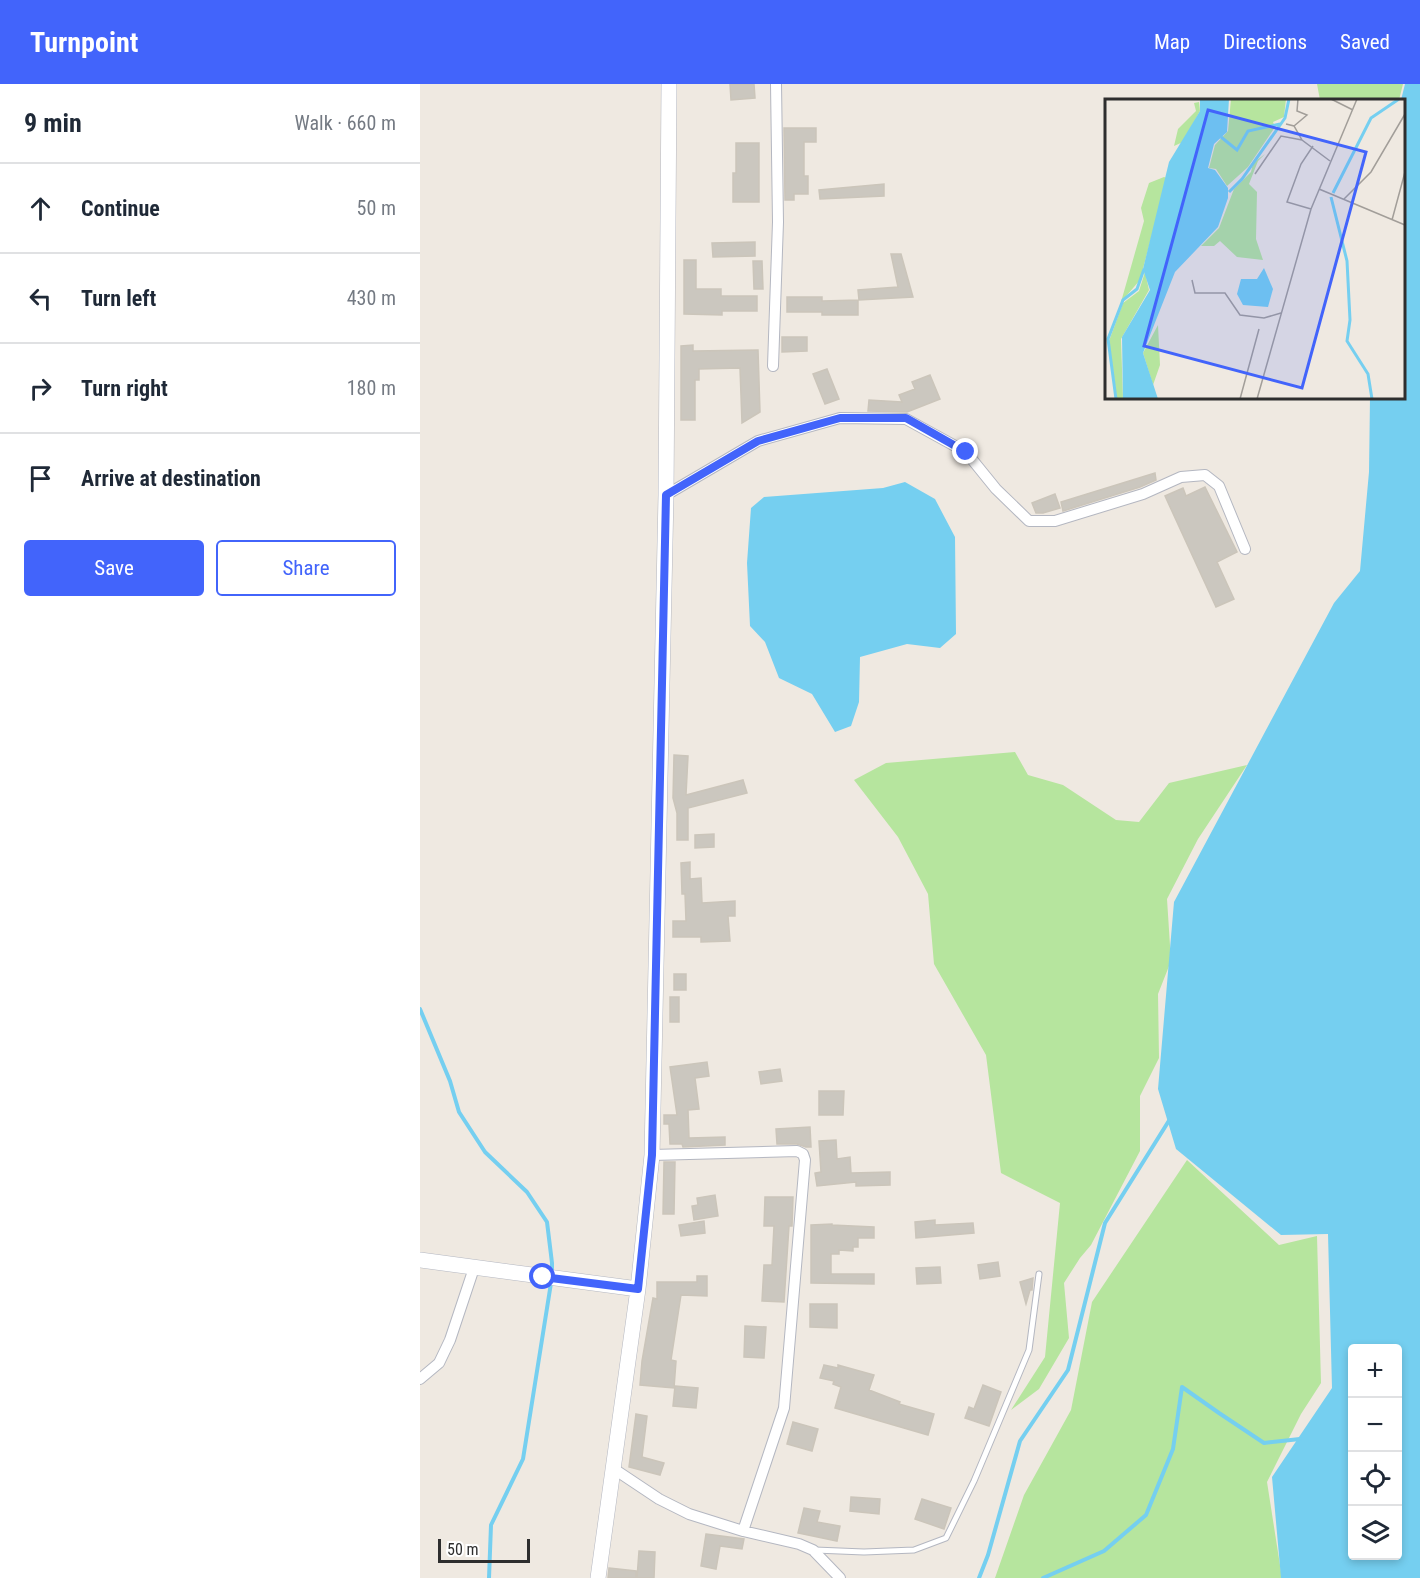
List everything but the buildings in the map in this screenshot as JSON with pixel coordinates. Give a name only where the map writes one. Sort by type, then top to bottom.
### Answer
[{"type":"main road","points":[[598,1578],[638,1289],[652,1155],[666,495],[669,84]]},
{"type":"main road","points":[[420,1260],[638,1289]]},
{"type":"street","points":[[773,366],[778,222],[776,84]]},
{"type":"street","points":[[666,495],[758,441],[840,418],[906,418],[966,452],[996,489],[1029,521],[1055,521],[1143,494],[1181,477],[1205,475],[1219,486],[1245,549]]},
{"type":"street","points":[[652,1155],[797,1151],[803,1154],[805,1160],[784,1408],[743,1531]]},
{"type":"street","points":[[420,1379],[439,1363],[447,1348],[474,1268]]},
{"type":"street","points":[[614,1469],[659,1499],[689,1514],[743,1531],[799,1544],[813,1550],[840,1578]]},
{"type":"lane","points":[[813,1550],[864,1552],[914,1550],[946,1538],[974,1481],[1029,1350],[1039,1274]]},
{"type":"green space","points":[[1317,84],[1403,84],[1399,99],[1320,99]]},
{"type":"green space","points":[[1015,752],[1028,775],[1063,785],[1116,820],[1139,822],[1169,783],[1247,765],[1198,839],[1167,899],[1171,961],[1158,994],[1159,1058],[1140,1096],[1140,1151],[1091,1245],[1064,1283],[1069,1338],[1039,1389],[1011,1410],[1045,1357],[1060,1203],[1001,1173],[986,1055],[934,964],[928,894],[898,837],[854,780],[886,763]]},
{"type":"green space","points":[[1187,1160],[1279,1245],[1317,1236],[1321,1383],[1301,1414],[1267,1482],[1282,1578],[995,1578],[1024,1495],[1071,1410],[1092,1302]]},
{"type":"water","points":[[1405,84],[1420,84],[1420,1578],[1281,1578],[1272,1477],[1332,1388],[1328,1234],[1281,1235],[1176,1149],[1158,1089],[1174,902],[1334,603],[1360,571],[1369,472],[1370,399],[1405,399],[1405,99],[1401,99]]},
{"type":"water","points":[[905,482],[935,499],[955,537],[956,634],[940,648],[907,644],[860,657],[859,702],[851,726],[835,732],[812,694],[779,678],[765,642],[750,626],[747,563],[751,508],[764,497],[883,488]]},
{"type":"waterway","points":[[420,1009],[450,1081],[459,1112],[485,1152],[527,1192],[547,1222],[552,1275]]},
{"type":"waterway","points":[[979,1578],[988,1555],[1020,1441],[1068,1370],[1105,1223],[1170,1119]]},
{"type":"waterway","points":[[489,1578],[491,1525],[523,1459],[551,1283]]},
{"type":"waterway","points":[[1043,1578],[1104,1551],[1146,1515],[1173,1449],[1182,1387],[1264,1443],[1300,1439]]},
{"type":"route","points":[[543,1277],[638,1289],[652,1155],[666,495],[758,441],[840,418],[906,418],[966,452]]}]
